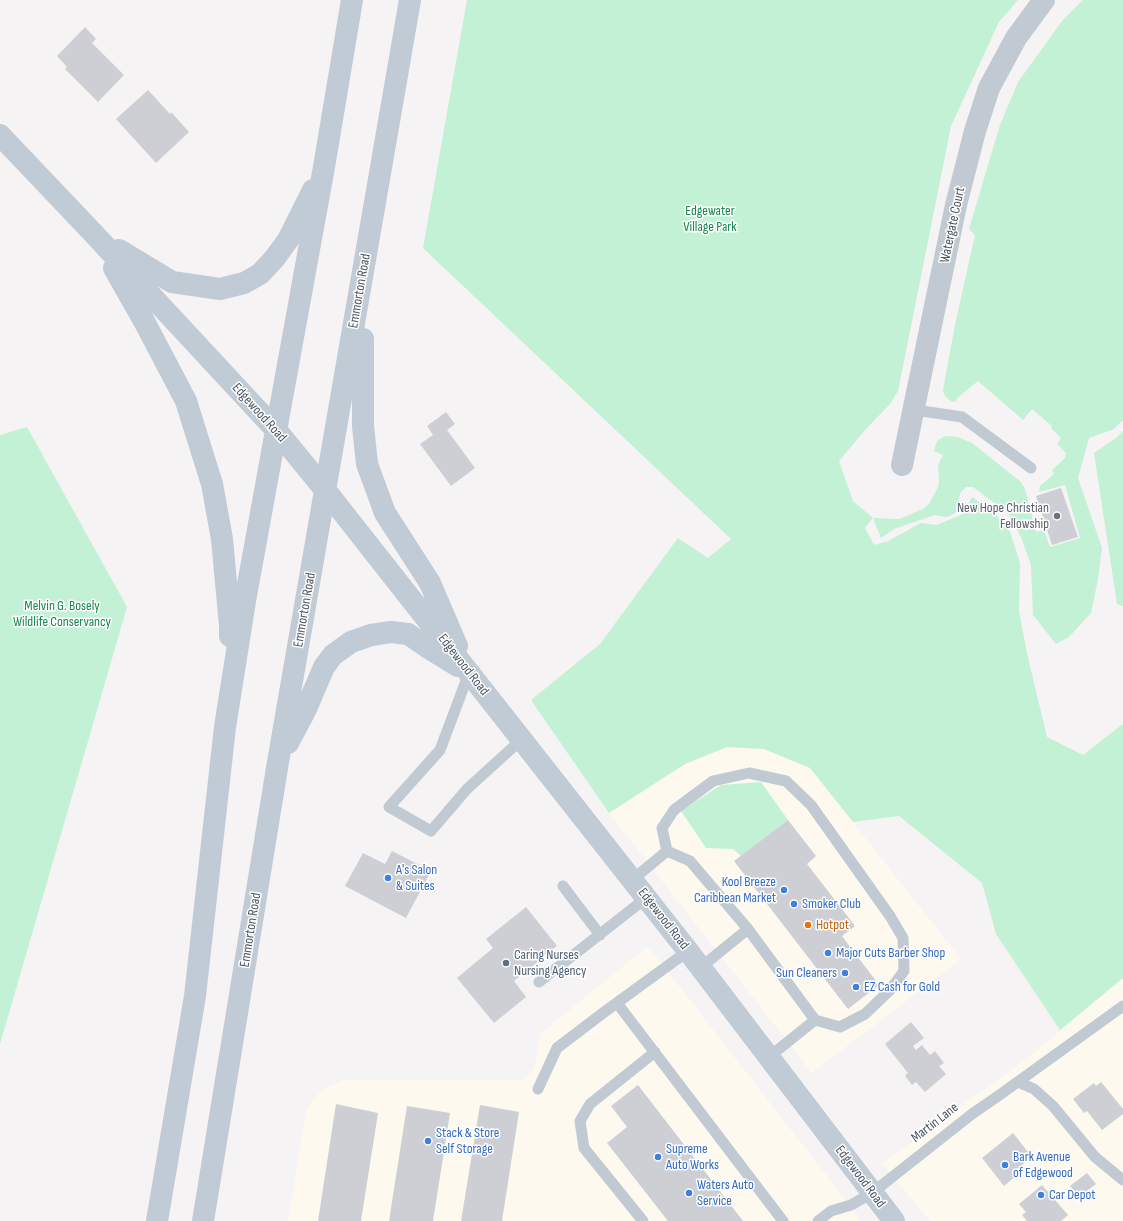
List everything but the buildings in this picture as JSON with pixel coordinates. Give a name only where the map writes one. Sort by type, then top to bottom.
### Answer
[{"type":"main road","points":[[157,1221],[195,996],[225,727],[245,601],[277,431],[352,0]]},
{"type":"main road","name":"Emmorton Road","points":[[203,1221],[278,762],[410,0]]},
{"type":"main road","name":"Edgewood Road","points":[[0,135],[277,431],[522,739],[769,1057],[894,1221]]},
{"type":"main road","points":[[94,234],[172,282],[220,289],[244,283],[260,274],[274,259],[288,240],[324,167]]},
{"type":"main road","points":[[94,234],[144,321],[186,401],[212,484],[222,539],[230,626],[225,727]]},
{"type":"main road","points":[[362,278],[363,426],[366,464],[385,513],[430,583],[469,673]]},
{"type":"main road","points":[[278,762],[306,709],[324,667],[333,655],[351,642],[371,635],[391,632],[408,634],[469,673]]},
{"type":"street","name":"Watergate Court","points":[[902,465],[956,205],[975,131],[989,88],[1016,38],[1044,0]]},
{"type":"lane","points":[[914,410],[962,417],[1031,468]]},
{"type":"lane","points":[[469,673],[440,750],[389,807],[431,831],[467,789],[522,739]]},
{"type":"lane","points":[[749,772],[786,781],[811,805],[890,916],[903,938],[904,971],[890,990],[865,1014],[840,1027],[815,1020],[748,929],[690,861],[667,851],[662,828],[674,810],[713,781],[749,772]]},
{"type":"lane","points":[[632,880],[667,851]]},
{"type":"lane","points":[[563,886],[600,935]]},
{"type":"lane","points":[[539,982],[646,898]]},
{"type":"lane","points":[[538,1090],[557,1048],[617,1002],[748,929]]},
{"type":"lane","points":[[617,1002],[783,1221]]},
{"type":"lane","name":"Martin Lane","points":[[818,1221],[831,1211],[851,1205],[872,1193],[972,1114],[1123,1006]]},
{"type":"lane","points":[[769,1057],[815,1020]]},
{"type":"lane","points":[[643,1221],[584,1148],[580,1121],[590,1104],[655,1052]]},
{"type":"lane","points":[[1018,1082],[1034,1089],[1053,1106],[1095,1157],[1123,1180]]},
{"type":"shaded area","points":[[727,747],[764,749],[810,768],[961,959],[812,1073],[609,813],[685,764]]},
{"type":"shaded area","points":[[648,946],[862,1221],[288,1221],[306,1110],[313,1099],[326,1088],[343,1080],[524,1080],[534,1068],[541,1033]]},
{"type":"shaded area","points":[[1123,978],[1123,1221],[930,1221],[882,1164],[1030,1056]]},
{"type":"green space","name":"Edgewater Village Park","points":[[467,0],[1018,0],[999,22],[951,126],[898,391],[890,404],[866,429],[839,461],[853,501],[873,518],[865,528],[874,545],[888,541],[921,523],[937,525],[963,514],[972,497],[994,512],[1010,532],[1020,563],[1019,612],[1028,658],[1047,737],[1083,755],[1123,724],[1123,978],[1060,1030],[996,934],[982,883],[899,816],[853,822],[810,768],[764,749],[727,747],[685,764],[609,813],[531,700],[600,644],[678,538],[708,558],[731,539],[423,248]]},
{"type":"green space","points":[[1083,0],[1123,0],[1123,420],[1114,429],[1089,438],[1078,478],[1102,548],[1098,579],[1091,613],[1069,637],[1056,644],[1033,615],[1031,565],[1021,537],[1009,514],[973,487],[966,487],[960,493],[957,512],[947,517],[935,515],[926,518],[894,529],[881,538],[873,518],[899,519],[923,509],[929,504],[938,487],[938,465],[943,455],[934,451],[937,441],[945,436],[958,437],[972,443],[1021,482],[1025,489],[1036,532],[1044,530],[1050,547],[1080,538],[1065,485],[1039,492],[1040,486],[1054,474],[1052,470],[1065,458],[1066,453],[1057,444],[1061,438],[1051,428],[1052,426],[1032,409],[1023,420],[978,381],[957,398],[956,401],[952,402],[945,396],[943,390],[955,325],[975,235],[969,229],[1000,125],[1018,82],[1062,21]]},
{"type":"green space","name":"Melvin G. Bosely Wildlife Conservancy","points":[[27,427],[127,607],[0,1044],[0,435]]},
{"type":"green space","points":[[1123,431],[1123,606],[1117,604],[1094,453],[1116,438]]},
{"type":"green space","points":[[761,782],[788,820],[741,856],[733,849],[706,848],[681,811],[721,785]]},
{"type":"place","name":"New Hope Christian Fellowship","points":[[1057,516]]},
{"type":"place","name":"A's Salon & Suites","points":[[388,878]]},
{"type":"place","name":"Kool Breeze Caribbean Market","points":[[784,890]]},
{"type":"place","name":"Smoker Club","points":[[794,904]]},
{"type":"place","name":"Hotpot","points":[[808,925]]},
{"type":"place","name":"Major Cuts Barber Shop","points":[[828,953]]},
{"type":"place","name":"Caring Nurses Nursing Agency","points":[[506,963]]},
{"type":"place","name":"Sun Cleaners","points":[[845,973]]},
{"type":"place","name":"EZ Cash for Gold","points":[[856,987]]},
{"type":"place","name":"Stack & Store Self Storage","points":[[428,1141]]},
{"type":"place","name":"Supreme Auto Works","points":[[658,1157]]},
{"type":"place","name":"Bark Avenue of Edgewood","points":[[1005,1165]]},
{"type":"place","name":"Waters Auto Service","points":[[689,1193]]},
{"type":"place","name":"Car Depot","points":[[1041,1195]]}]
